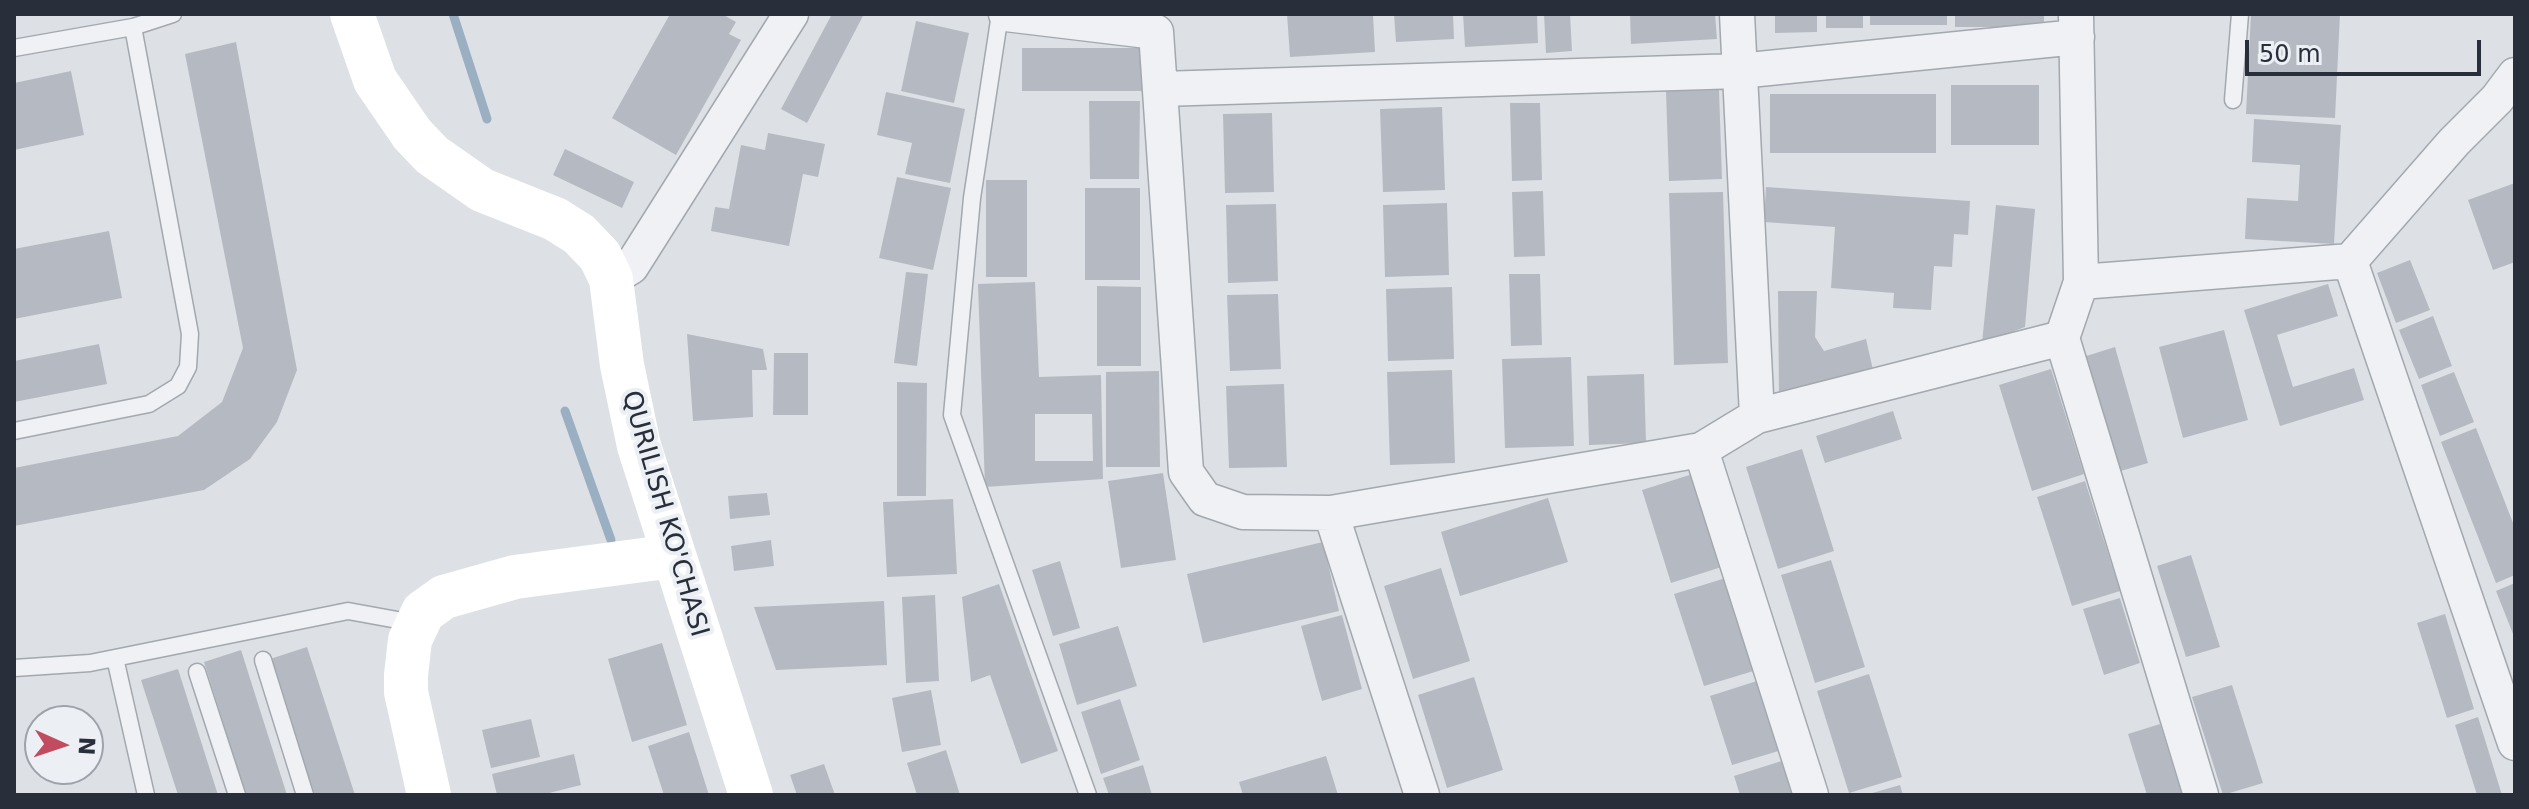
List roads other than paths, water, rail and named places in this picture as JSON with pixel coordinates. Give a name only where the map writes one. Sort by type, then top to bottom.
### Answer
[{"type":"street","name":"QURILISH KO'CHASI","points":[[352,14],[375,80],[412,134],[432,155],[482,190],[555,219],[579,234],[600,256],[611,279],[633,419],[673,556],[751,795]]},
{"type":"street","points":[[611,279],[631,267],[791,14]]},
{"type":"street","points":[[1003,14],[1156,32],[1186,472],[1205,499],[1243,512],[1331,513],[1701,450],[1757,416],[2062,338]]},
{"type":"street","points":[[1737,14],[1757,416]]},
{"type":"street","points":[[1161,89],[1739,71],[2077,26],[2081,282],[2062,338],[2201,795]]},
{"type":"street","points":[[2081,282],[2350,261],[2454,142],[2497,99],[2515,75]]},
{"type":"street","points":[[2350,261],[2515,743]]},
{"type":"street","points":[[1701,450],[1811,795]]},
{"type":"street","points":[[1331,513],[1422,795]]},
{"type":"street","points":[[429,795],[406,692],[406,658],[416,623],[432,603],[515,577],[673,556]]},
{"type":"lane","points":[[14,48],[133,27],[173,14]]},
{"type":"lane","points":[[1003,14],[972,198],[952,415],[1088,795]]},
{"type":"lane","points":[[2233,100],[2240,14]]},
{"type":"lane","points":[[14,431],[149,404],[178,386],[188,367],[190,334],[133,27]]},
{"type":"lane","points":[[14,668],[90,663],[348,611],[416,623]]},
{"type":"lane","points":[[115,658],[146,795]]},
{"type":"lane","points":[[263,660],[305,795]]},
{"type":"lane","points":[[197,672],[237,795]]},
{"type":"waterway","points":[[453,14],[487,119]]},
{"type":"waterway","points":[[565,411],[611,540]]}]
